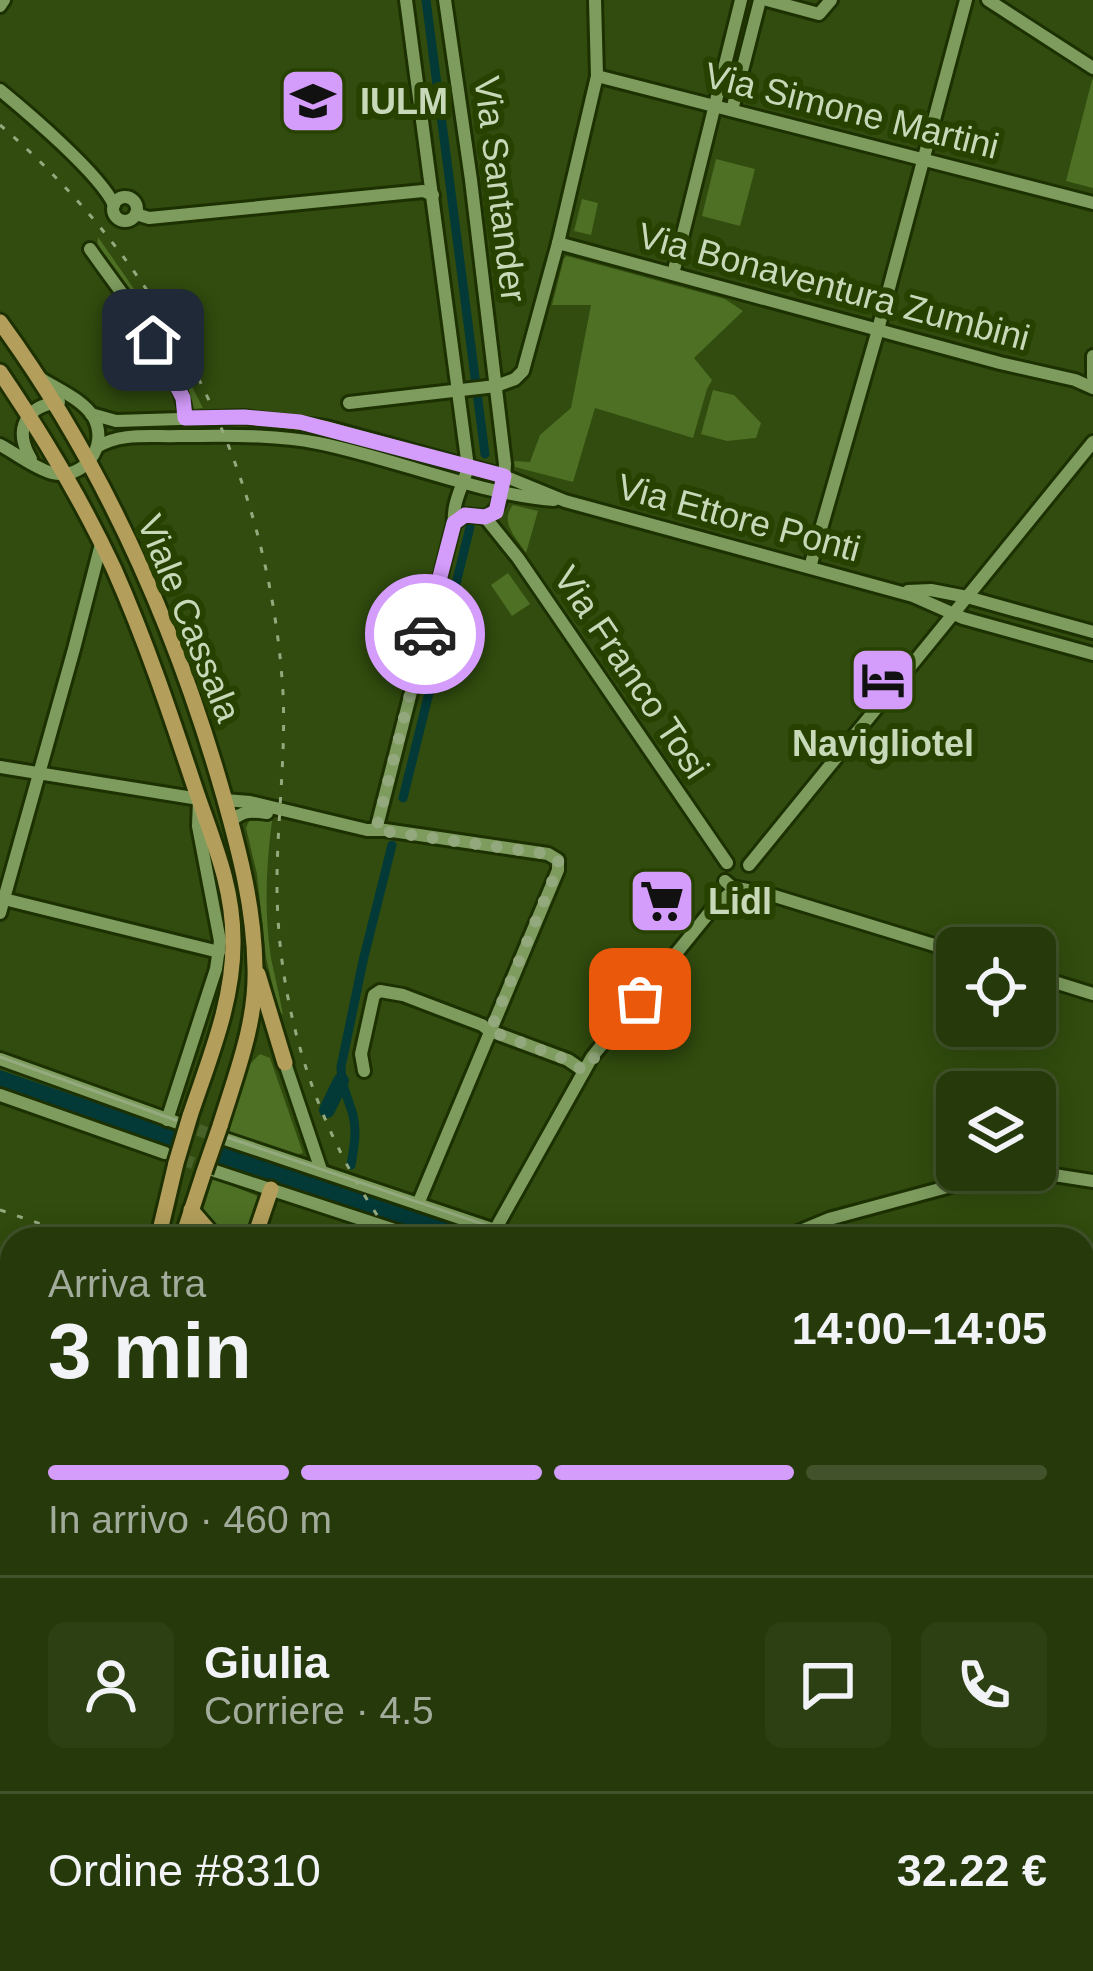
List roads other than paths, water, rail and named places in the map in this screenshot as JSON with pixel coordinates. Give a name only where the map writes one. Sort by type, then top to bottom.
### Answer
[{"type":"main road","name":"Viale Cassala","points":[[0,322],[52,403],[93,455],[166,623],[225,800],[250,900],[256,969],[253,1009],[222,1132],[188,1227]]},
{"type":"main road","name":"Viale Cassala","points":[[0,372],[26,423],[64,474],[115,572],[221,858],[232,915],[232,969],[223,1014],[178,1120]]},
{"type":"main road","points":[[199,800],[225,800]]},
{"type":"main road","points":[[256,969],[286,1063]]},
{"type":"main road","points":[[246,1043],[270,1042],[286,1063]]},
{"type":"main road","points":[[160,1227],[178,1120]]},
{"type":"main road","points":[[258,1227],[271,1190]]},
{"type":"main road","points":[[191,1210],[206,1227]]},
{"type":"street","name":"Via Santander","points":[[406,0],[460,390]]},
{"type":"street","name":"Via Santander","points":[[445,0],[504,476],[501,491]]},
{"type":"street","points":[[350,403],[492,386],[515,380],[524,371],[597,76],[595,0]]},
{"type":"street","points":[[674,274],[741,0]]},
{"type":"street","points":[[732,110],[764,0],[818,14],[831,0]]},
{"type":"street","points":[[810,567],[966,0]]},
{"type":"street","points":[[988,0],[1093,68]]},
{"type":"street","name":"Via Simone Martini","points":[[597,76],[1093,203]]},
{"type":"street","points":[[0,90],[89,173],[114,205],[120,198],[131,199],[136,214],[149,218],[423,190],[433,195]]},
{"type":"street","points":[[402,193],[429,168]]},
{"type":"street","name":"Via Bonaventura Zumbini","points":[[558,243],[1093,388]]},
{"type":"street","points":[[90,249],[153,340],[183,398],[185,418]]},
{"type":"street","points":[[1093,356],[1093,377]]},
{"type":"street","name":"Viale Cassala","points":[[36,376],[91,414],[98,428],[93,455]]},
{"type":"street","points":[[376,830],[468,467],[460,390]]},
{"type":"street","points":[[78,403],[52,403],[33,410],[26,423],[0,445],[44,470],[64,474],[77,471],[93,455]]},
{"type":"street","name":"Via Ettore Ponti","points":[[91,414],[116,421],[244,417],[300,422],[352,434],[504,476],[565,500],[898,591],[953,614],[1093,655]]},
{"type":"street","name":"Viale Cassala","points":[[26,423],[25,449],[35,465]]},
{"type":"street","name":"Via Ettore Ponti","points":[[93,455],[122,437],[292,439],[501,491],[565,500]]},
{"type":"street","points":[[497,1227],[584,1071],[1093,442]]},
{"type":"street","points":[[454,523],[458,518],[496,512],[501,491]]},
{"type":"street","name":"Via Franco Tosi","points":[[457,497],[518,558],[727,863]]},
{"type":"street","points":[[101,542],[2,906],[219,952]]},
{"type":"street","points":[[94,577],[115,572]]},
{"type":"street","points":[[982,580],[990,604]]},
{"type":"street","name":"Via Ettore Ponti","points":[[898,591],[931,590],[968,597],[1093,632]]},
{"type":"street","points":[[913,596],[931,610],[932,639]]},
{"type":"street","points":[[0,767],[199,800]]},
{"type":"street","points":[[168,792],[179,785],[189,768]]},
{"type":"street","name":"Viale Cassala","points":[[178,1120],[220,941],[198,826],[199,800]]},
{"type":"street","points":[[225,800],[376,830],[548,854],[558,860],[558,870],[418,1204]]},
{"type":"street","points":[[231,820],[250,811],[316,817]]},
{"type":"street","points":[[740,880],[737,859],[727,863],[722,873],[768,894],[936,946]]},
{"type":"street","points":[[1056,983],[1093,994]]},
{"type":"street","points":[[364,1071],[361,1054],[374,995],[380,991],[482,1025],[584,1071]]},
{"type":"street","points":[[0,1059],[178,1120]]},
{"type":"street","points":[[286,1063],[321,1169]]},
{"type":"street","points":[[0,1095],[165,1154]]},
{"type":"street","points":[[222,1132],[486,1227]]},
{"type":"street","points":[[215,1171],[385,1227]]},
{"type":"street","points":[[1056,1175],[1093,1181]]},
{"type":"street","points":[[810,1227],[936,1190]]},
{"type":"water","points":[[0,1070],[460,1227],[411,1227],[108,1130],[0,1090]]},
{"type":"waterway","points":[[426,0],[485,454]]},
{"type":"waterway","points":[[403,798],[470,527]]},
{"type":"waterway","points":[[351,1165],[354,1121],[341,1067],[392,845]]},
{"type":"waterway","points":[[327,1110],[341,1081]]},
{"type":"tunnel","points":[[181,1124],[224,1139]]},
{"type":"tunnel","points":[[165,1153],[209,1169]]},
{"type":"tram line","points":[[0,1057],[178,1121]]},
{"type":"tram line","points":[[226,1137],[492,1227]]},
{"type":"railway","points":[[0,125],[60,181],[113,243],[160,310],[232,454],[257,532],[274,611],[283,693],[277,884],[279,932],[294,1025],[324,1115],[386,1227]]},
{"type":"railway","points":[[0,1210],[50,1227]]},
{"type":"place","name":"IULM","points":[[313,101]]},
{"type":"place","name":"Navigliotel","points":[[883,680]]},
{"type":"place","name":"Lidl","points":[[662,901]]}]
